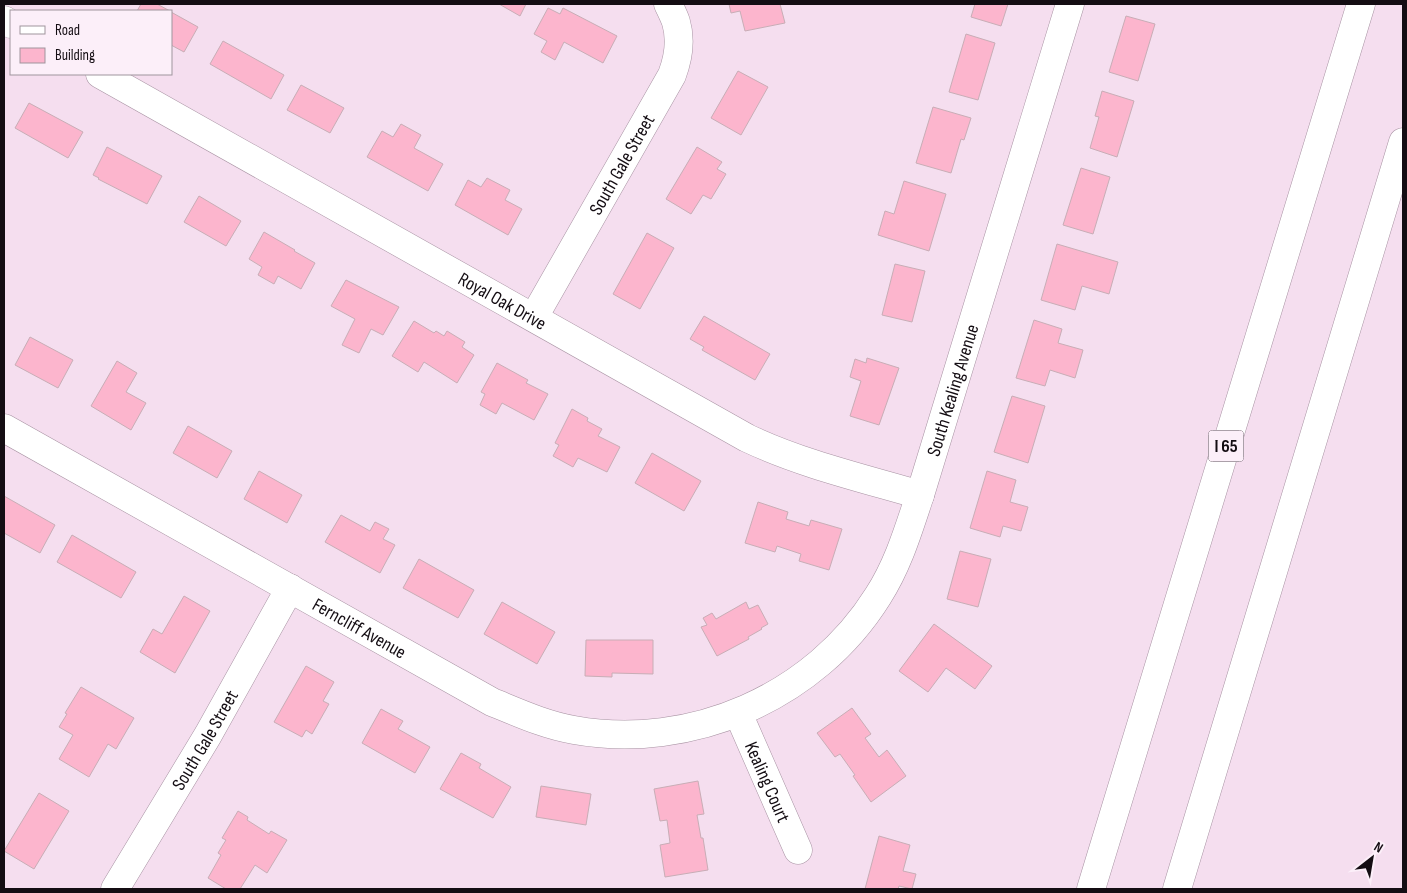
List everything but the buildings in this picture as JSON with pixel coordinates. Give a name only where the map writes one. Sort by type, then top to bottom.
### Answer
[{"type":"main road","name":"South Gale Street","points":[[534,317],[669,82],[676,64],[678,41],[676,21],[668,4]]},
{"type":"main road","name":"South Kealing Avenue","points":[[738,713],[767,699],[807,673],[841,644],[877,597],[894,568],[920,495],[1070,4]]},
{"type":"main road","name":"I 65","points":[[1091,889],[1361,4]]},
{"type":"main road","name":"Royal Oak Drive","points":[[102,75],[747,438],[804,460],[920,495]]},
{"type":"main road","points":[[1177,889],[1403,142]]},
{"type":"main road","name":"Ferncliff Avenue","points":[[4,428],[492,702],[543,723],[598,733],[653,734],[707,724],[738,713]]},
{"type":"main road","name":"South Gale Street","points":[[115,889],[208,735],[290,588]]},
{"type":"main road","name":"Kealing Court","points":[[738,713],[798,850]]}]
